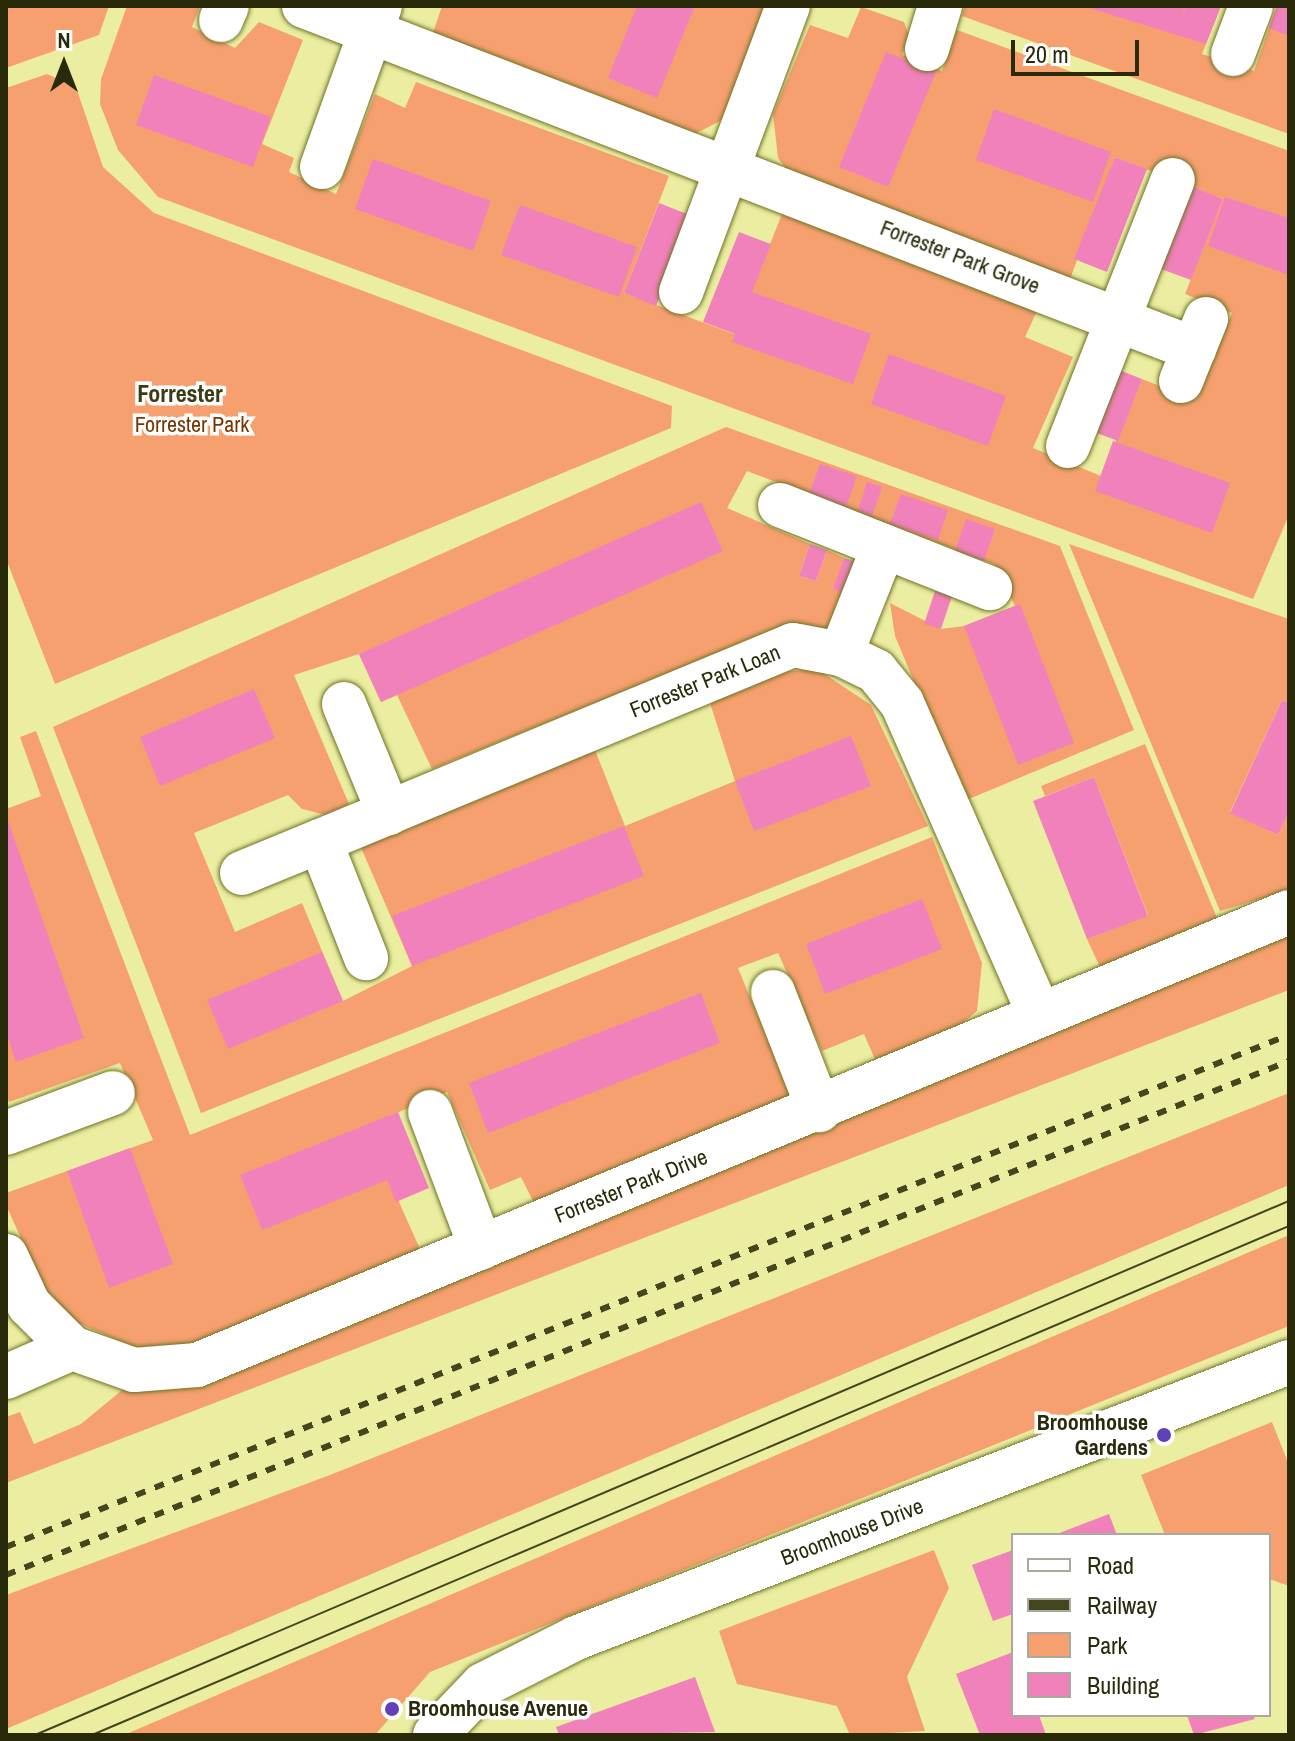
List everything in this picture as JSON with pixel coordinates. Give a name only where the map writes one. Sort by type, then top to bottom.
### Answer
[{"type":"street","name":"Forrester Park Grove","points":[[304,6],[376,18],[726,165],[1194,350]]},
{"type":"street","points":[[681,292],[788,6]]},
{"type":"street","points":[[1233,54],[1251,6]]},
{"type":"street","points":[[322,167],[376,18]]},
{"type":"street","points":[[1068,446],[1173,180]]},
{"type":"street","points":[[780,505],[990,588]]},
{"type":"street","points":[[841,654],[884,546]]},
{"type":"street","name":"Forrester Park Loan","points":[[242,873],[793,645],[841,654],[876,671],[902,703],[1038,1012]]},
{"type":"street","points":[[344,704],[389,813]]},
{"type":"street","points":[[320,841],[366,958]]},
{"type":"street","name":"Forrester Park Drive","points":[[6,1256],[29,1305],[72,1348],[134,1370],[197,1365],[819,1110],[1038,1012],[1289,912]]},
{"type":"street","points":[[773,992],[819,1110]]},
{"type":"street","points":[[6,1133],[113,1093]]},
{"type":"street","points":[[430,1112],[481,1248]]},
{"type":"street","points":[[6,1377],[72,1348]]},
{"type":"street","name":"Broomhouse Drive","points":[[435,1735],[483,1685],[576,1638],[1289,1362]]},
{"type":"green space","points":[[6,6],[109,6],[99,35],[6,68]]},
{"type":"green space","points":[[127,6],[200,6],[192,27],[235,48],[259,22],[303,40],[262,144],[294,158],[289,172],[336,194],[375,94],[405,108],[416,82],[669,176],[624,293],[734,334],[782,214],[1038,309],[1025,337],[1073,357],[1033,448],[1101,476],[1142,379],[1195,400],[1232,313],[1185,294],[1223,199],[1115,157],[1069,282],[792,177],[778,158],[773,114],[810,25],[848,38],[861,7],[904,22],[909,35],[902,55],[942,71],[957,30],[1289,151],[1289,515],[1253,599],[158,197],[118,150],[100,104],[101,79]]},
{"type":"green space","points":[[442,6],[763,6],[772,10],[724,119],[691,136],[430,42]]},
{"type":"green space","points":[[965,6],[1221,6],[1202,54],[1254,71],[1277,6],[1289,6],[1289,134],[962,16]]},
{"type":"green space","name":"Forrester Park","points":[[47,74],[76,87],[103,167],[154,213],[672,406],[671,428],[55,684],[6,559],[6,88]]},
{"type":"green space","points":[[726,427],[1060,546],[1134,730],[964,801],[895,636],[890,603],[941,629],[964,626],[1015,606],[994,564],[747,471],[727,508],[810,544],[799,576],[816,581],[827,550],[844,558],[834,588],[849,594],[842,631],[772,631],[432,769],[397,695],[381,702],[359,654],[294,675],[349,804],[326,815],[302,809],[288,795],[194,833],[235,932],[302,903],[343,1001],[412,966],[359,843],[595,750],[625,826],[735,781],[710,703],[789,671],[817,669],[871,705],[928,826],[201,1113],[53,727]]},
{"type":"green space","points":[[1069,544],[1289,619],[1289,703],[1282,700],[1230,812],[1278,835],[1289,812],[1289,890],[1220,911]]},
{"type":"green space","points":[[36,731],[190,1135],[932,837],[982,963],[977,1011],[958,1027],[876,1062],[864,1034],[822,1051],[778,953],[738,968],[794,1104],[534,1203],[521,1177],[490,1190],[447,1092],[365,1126],[424,1258],[180,1348],[143,1351],[71,1320],[42,1285],[6,1205],[6,1193],[153,1140],[120,1063],[9,1102],[6,1094],[6,809],[41,796],[20,737]]},
{"type":"green space","points":[[1145,744],[1217,918],[1100,967],[1087,939],[1148,915],[1094,777],[1045,796],[1041,786]]},
{"type":"green space","points":[[1289,936],[1289,990],[6,1483],[6,1417],[20,1412],[34,1444],[81,1424],[127,1386],[204,1386]]},
{"type":"green space","points":[[1289,1093],[1289,1185],[6,1729],[6,1595],[330,1475]]},
{"type":"green space","points":[[1289,1235],[1289,1326],[430,1672],[375,1735],[124,1735]]},
{"type":"green space","points":[[1272,1422],[1289,1465],[1289,1586],[1271,1580],[1271,1533],[1164,1533],[1141,1475]]},
{"type":"green space","points":[[934,1550],[949,1588],[907,1677],[925,1731],[850,1735],[837,1706],[737,1684],[719,1631]]},
{"type":"building","points":[[637,6],[695,6],[657,98],[608,78]]},
{"type":"building","points":[[1083,6],[1185,6],[1180,22],[1186,6],[1221,6],[1206,44]]},
{"type":"building","points":[[1277,6],[1289,6],[1289,36],[1269,28]]},
{"type":"building","points":[[886,52],[936,72],[888,187],[839,167]]},
{"type":"building","points":[[154,75],[271,117],[253,167],[136,125]]},
{"type":"building","points":[[994,109],[1111,152],[1093,202],[976,160]]},
{"type":"building","points":[[1115,157],[1147,169],[1107,272],[1074,259]]},
{"type":"building","points":[[373,159],[491,201],[473,251],[355,209]]},
{"type":"building","points":[[1193,187],[1223,199],[1191,280],[1161,269]]},
{"type":"building","points":[[1225,197],[1289,218],[1289,275],[1208,246]]},
{"type":"building","points":[[659,203],[692,216],[656,306],[624,293]]},
{"type":"building","points":[[520,205],[637,247],[619,297],[501,255]]},
{"type":"building","points":[[739,232],[771,244],[752,292],[871,334],[853,384],[732,342],[735,334],[703,322]]},
{"type":"building","points":[[889,354],[1006,396],[988,446],[871,404]]},
{"type":"building","points":[[1114,368],[1142,379],[1118,441],[1089,430]]},
{"type":"building","points":[[1113,441],[1230,483],[1212,533],[1095,491]]},
{"type":"building","points":[[820,464],[857,476],[846,507],[809,495]]},
{"type":"building","points":[[867,482],[882,487],[872,516],[858,511]]},
{"type":"building","points":[[901,494],[948,510],[938,540],[890,524]]},
{"type":"building","points":[[701,502],[723,551],[381,702],[359,654]]},
{"type":"building","points":[[966,519],[995,529],[984,561],[955,551]]},
{"type":"building","points":[[810,544],[827,550],[816,581],[799,576]]},
{"type":"building","points":[[844,558],[860,563],[849,594],[833,589]]},
{"type":"building","points":[[935,591],[952,596],[941,629],[924,624]]},
{"type":"building","points":[[1020,604],[1074,743],[1018,765],[964,626]]},
{"type":"building","points":[[254,689],[275,738],[160,786],[140,737]]},
{"type":"building","points":[[1282,700],[1289,703],[1289,812],[1278,835],[1230,813]]},
{"type":"building","points":[[851,736],[871,786],[754,831],[735,781]]},
{"type":"building","points":[[1094,777],[1148,916],[1087,939],[1033,801]]},
{"type":"building","points":[[6,815],[84,1038],[16,1062],[6,1031]]},
{"type":"building","points":[[624,826],[644,876],[412,966],[392,916]]},
{"type":"building","points":[[922,899],[942,949],[825,994],[806,944]]},
{"type":"building","points":[[322,952],[343,1001],[228,1049],[207,1000]]},
{"type":"building","points":[[701,993],[720,1043],[488,1133],[469,1083]]},
{"type":"building","points":[[398,1112],[429,1188],[396,1202],[387,1180],[262,1230],[240,1175]]},
{"type":"building","points":[[130,1148],[173,1264],[109,1288],[67,1171]]},
{"type":"building","points":[[1109,1514],[1116,1533],[1059,1533]]},
{"type":"building","points":[[1011,1551],[1011,1615],[993,1621],[972,1565]]},
{"type":"building","points":[[1011,1653],[1011,1717],[1040,1717],[1046,1735],[980,1735],[956,1674]]},
{"type":"building","points":[[695,1677],[715,1732],[559,1735],[556,1727]]},
{"type":"building","points":[[1188,1717],[1255,1719],[1194,1735]]},
{"type":"tram line","points":[[35,1735],[1289,1201]]},
{"type":"tram line","points":[[92,1735],[1289,1226]]},
{"type":"railway","points":[[6,1547],[1289,1035]]},
{"type":"railway","points":[[6,1575],[1289,1061]]},
{"type":"place","name":"Broomhouse Gardens","points":[[1164,1435]]},
{"type":"place","name":"Broomhouse Avenue","points":[[392,1709]]},
{"type":"district","name":"Forrester","points":[[180,394]]}]
